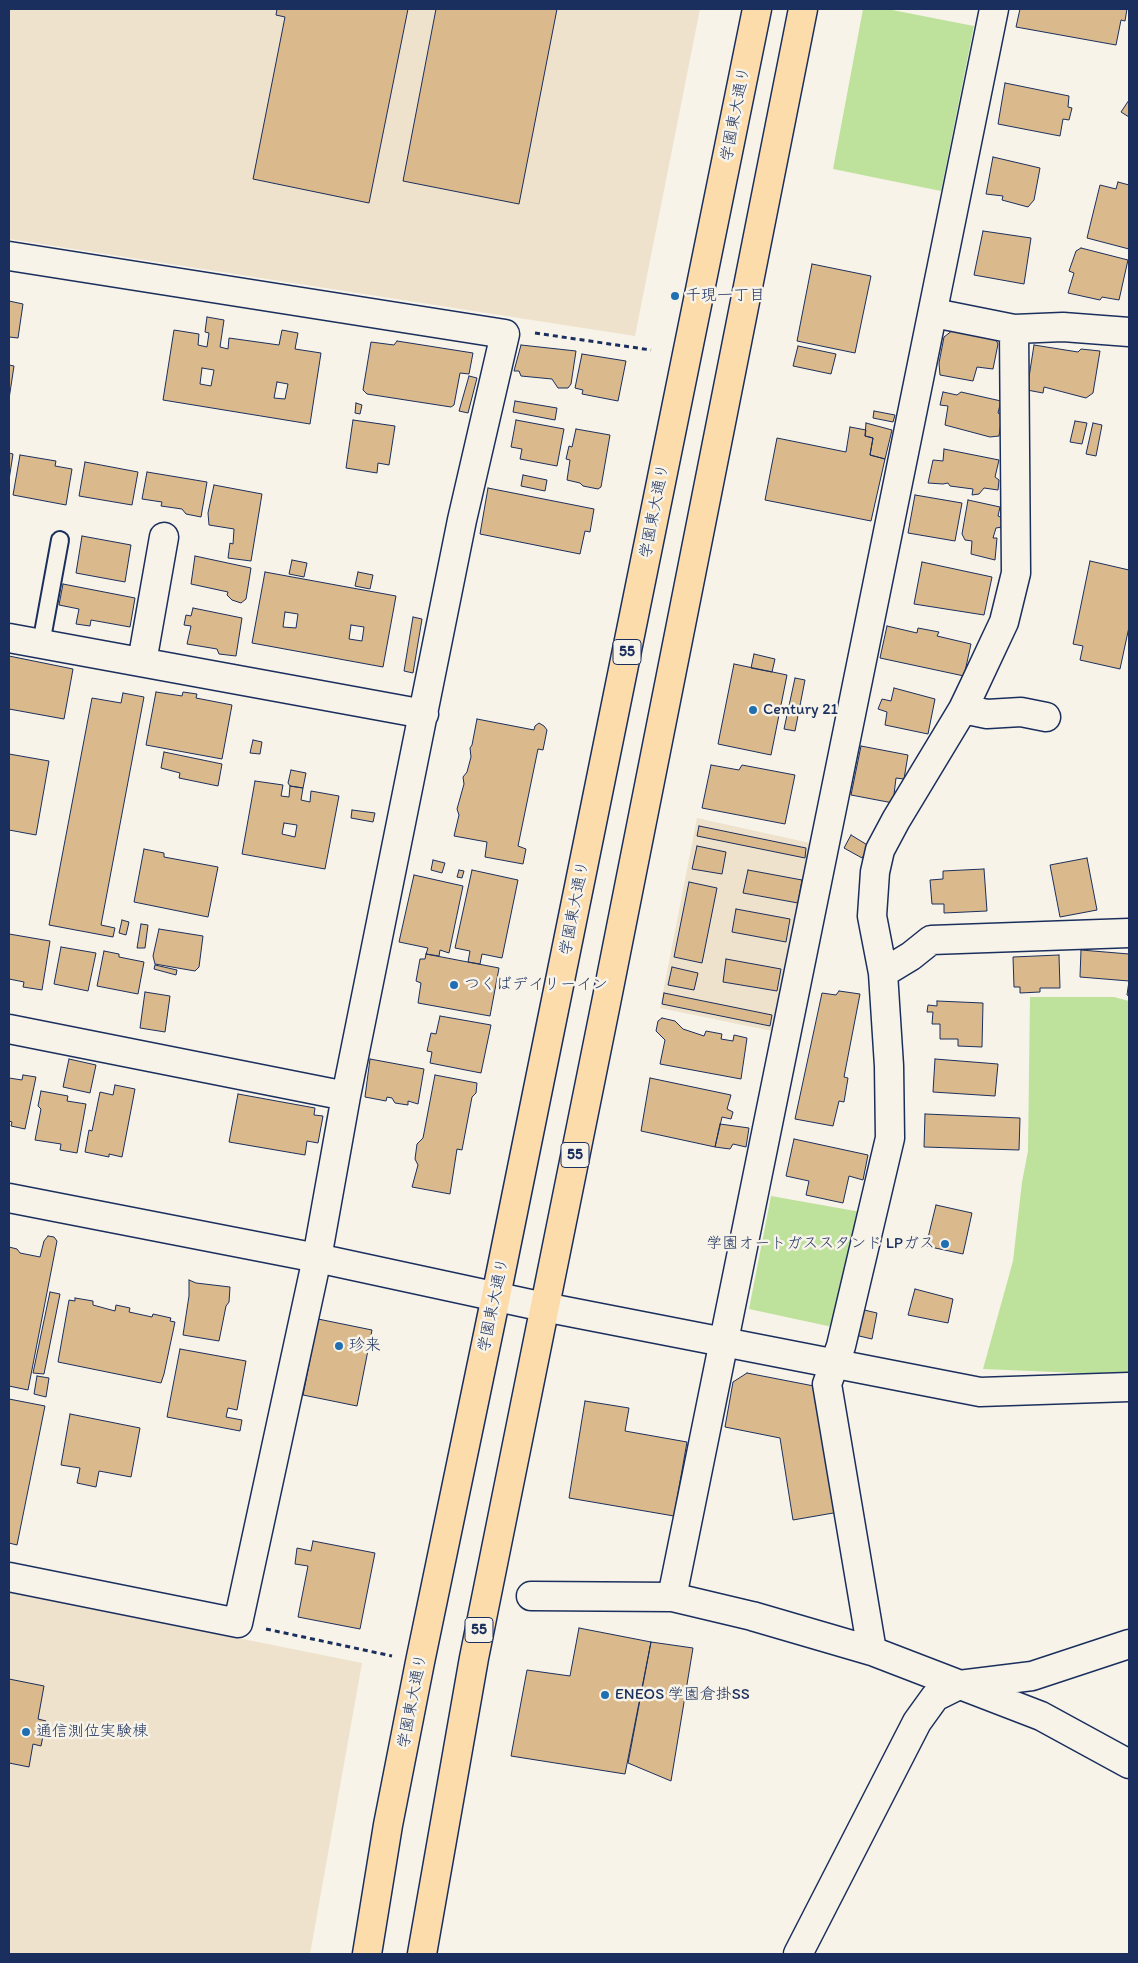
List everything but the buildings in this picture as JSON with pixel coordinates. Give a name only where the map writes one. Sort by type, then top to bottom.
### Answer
[{"type":"main road","name":"学園東大通り","points":[[367,1954],[388,1825],[420,1662],[757,9]]},
{"type":"main road","name":"55","points":[[422,1954],[474,1658],[804,9]]},
{"type":"street","points":[[672,1597],[722,1342],[934,313],[994,9]]},
{"type":"street","points":[[9,256],[505,334],[462,520],[346,1096],[317,1258],[238,1623],[9,1577]]},
{"type":"street","points":[[934,313],[1014,329],[1063,327],[1129,332]]},
{"type":"street","points":[[872,1651],[827,1384],[841,1346],[890,1138],[889,1066],[883,973],[872,916],[875,872],[880,850],[963,709],[1004,622],[1016,573],[1014,329]]},
{"type":"street","points":[[142,662],[164,537]]},
{"type":"street","points":[[9,638],[424,714]]},
{"type":"street","points":[[963,709],[987,714],[1020,712],[1046,717]]},
{"type":"street","points":[[883,973],[912,956],[931,940],[1129,933]]},
{"type":"street","points":[[9,1029],[346,1096]]},
{"type":"street","points":[[9,1198],[317,1258],[544,1307],[980,1392],[1129,1387]]},
{"type":"street","points":[[531,1596],[672,1597],[752,1616],[872,1651],[1041,1716],[1129,1764]]},
{"type":"street","points":[[798,1954],[917,1722],[935,1697],[959,1685],[1032,1676],[1129,1644]]},
{"type":"lane","points":[[41,644],[60,540]]},
{"type":"path","points":[[505,334],[520,331],[652,350]]},
{"type":"path","points":[[238,1623],[420,1662]]},
{"type":"shaded area","points":[[9,9],[700,9],[635,336],[9,239]]},
{"type":"shaded area","points":[[697,818],[810,843],[772,1031],[660,1008]]},
{"type":"shaded area","points":[[9,1592],[362,1663],[310,1954],[9,1954]]},
{"type":"green space","points":[[863,9],[887,9],[974,26],[941,191],[833,169]]},
{"type":"green space","points":[[1030,997],[1114,997],[1129,1001],[1129,1375],[983,1369],[1013,1261],[1022,1182],[1028,1151]]},
{"type":"green space","points":[[771,1196],[861,1212],[837,1328],[749,1309]]},
{"type":"place","name":"千現一丁目","points":[[675,296]]},
{"type":"place","name":"Century 21","points":[[753,710]]},
{"type":"place","name":"つくばデイリーイン","points":[[454,985]]},
{"type":"place","name":"学園オートガススタンド LPガス","points":[[945,1244]]},
{"type":"place","name":"珍来","points":[[339,1346]]},
{"type":"place","name":"ENEOS 学園倉掛SS","points":[[605,1695]]},
{"type":"place","name":"通信測位実験棟","points":[[26,1732]]}]
